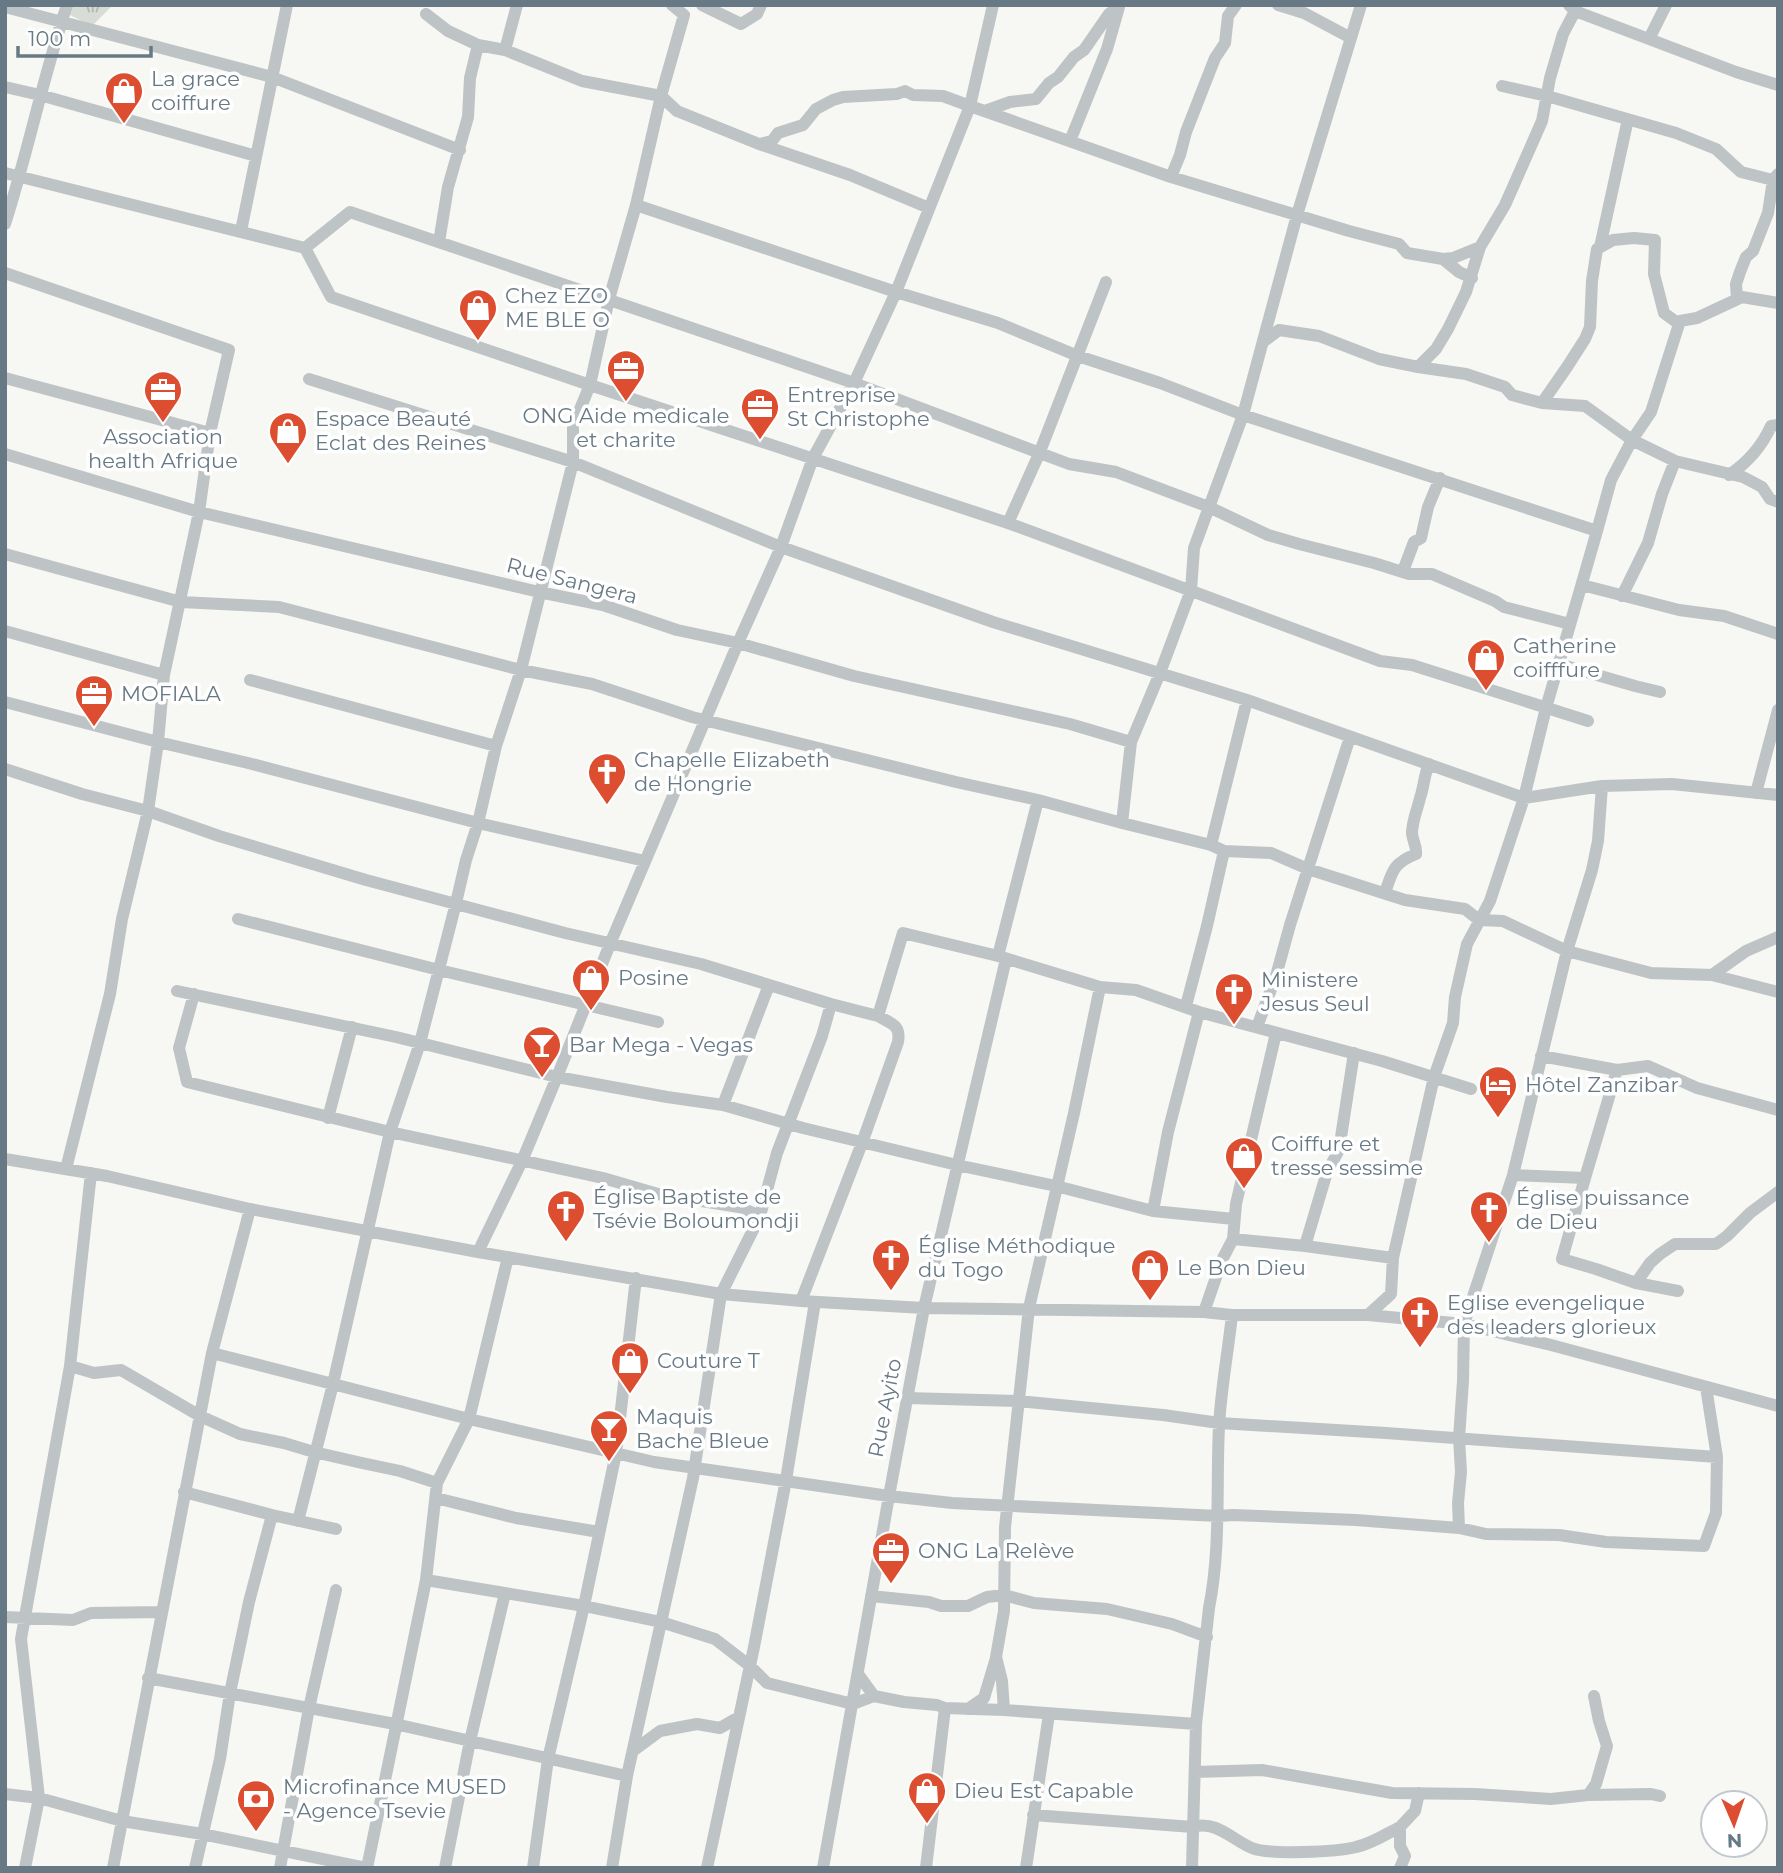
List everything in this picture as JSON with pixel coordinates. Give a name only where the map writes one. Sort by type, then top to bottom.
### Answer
[{"type":"street","points":[[5,224],[67,5]]},
{"type":"street","points":[[241,230],[287,5]]},
{"type":"street","points":[[505,50],[517,5]]},
{"type":"street","points":[[298,1521],[390,1132],[420,1042],[496,746],[521,670],[573,463],[573,426],[590,385],[609,299],[636,205],[662,96],[689,10],[672,5]]},
{"type":"street","points":[[702,5],[741,24],[757,14],[761,5]]},
{"type":"street","points":[[478,1252],[522,1161],[645,861],[781,547],[813,458],[854,383],[895,292],[970,106],[993,5]]},
{"type":"street","points":[[1171,177],[1215,58],[1225,43],[1228,16],[1236,5]]},
{"type":"street","points":[[1278,5],[1304,13],[1351,37]]},
{"type":"street","points":[[1122,823],[1131,742],[1191,590],[1194,548],[1243,415],[1297,215],[1361,5]]},
{"type":"street","points":[[1649,39],[1666,5]]},
{"type":"street","points":[[985,111],[1010,102],[1036,99],[1074,57],[1084,50],[1109,14],[1119,6]]},
{"type":"street","points":[[1070,141],[1107,49],[1119,6]]},
{"type":"street","points":[[5,7],[272,77],[460,150]]},
{"type":"street","points":[[1418,367],[1436,349],[1448,329],[1472,278],[1480,247],[1505,205],[1542,121],[1550,78],[1572,8],[1758,80],[1778,85]]},
{"type":"street","points":[[426,14],[448,31],[478,45],[505,50],[582,81],[662,96],[677,111],[759,144],[850,175],[929,208]]},
{"type":"street","points":[[439,242],[448,187],[468,117],[470,78],[478,45]]},
{"type":"street","points":[[1502,86],[1676,133],[1716,149],[1741,172],[1776,178],[1768,213],[1736,284],[1737,299]]},
{"type":"street","points":[[5,87],[256,156]]},
{"type":"street","points":[[759,144],[772,141],[778,133],[803,125],[816,109],[843,97],[881,96],[905,91],[913,95],[943,96],[1171,177],[1399,244],[1408,253],[1443,259],[1453,258],[1480,247]]},
{"type":"street","points":[[1600,247],[1628,119]]},
{"type":"street","points":[[5,173],[305,248],[331,297],[1008,523],[1380,662],[1412,665],[1588,721]]},
{"type":"street","points":[[636,205],[895,292],[998,323],[1078,356],[1160,383],[1243,415],[1597,531]]},
{"type":"street","points":[[305,248],[350,212],[854,383],[1039,454],[1069,464],[1116,472],[1268,534],[1409,574],[1432,573],[1504,607],[1570,624]]},
{"type":"street","points":[[1542,403],[1585,340],[1590,327],[1592,281],[1597,249],[1600,247],[1613,240],[1655,240],[1654,274],[1664,313],[1679,324]]},
{"type":"street","points":[[1443,259],[1459,272],[1472,278]]},
{"type":"street","points":[[5,272],[229,350],[210,433],[199,512],[164,675],[148,811],[122,919],[110,993],[66,1169]]},
{"type":"street","points":[[1008,523],[1039,454],[1106,282]]},
{"type":"street","points":[[1368,1315],[1391,1294],[1393,1258],[1434,1077],[1453,1023],[1455,997],[1466,944],[1490,901],[1524,798],[1546,708],[1611,480],[1632,440],[1651,412],[1680,321],[1697,318],[1742,297],[1778,303]]},
{"type":"street","points":[[1263,342],[1279,330],[1319,336],[1379,359],[1466,374],[1505,387],[1512,395],[1542,403],[1585,407],[1632,440],[1675,461],[1743,477],[1762,487],[1770,499],[1778,502]]},
{"type":"street","points":[[5,378],[210,433]]},
{"type":"street","points":[[309,379],[573,463],[781,547],[993,621],[1247,700],[1524,798],[1602,786],[1672,784],[1778,795]]},
{"type":"street","points":[[1729,475],[1765,441],[1771,426],[1778,425]]},
{"type":"street","name":"Rue Sangera","points":[[5,454],[199,512],[603,605],[677,630],[738,643],[854,676],[1070,724],[1131,742]]},
{"type":"street","points":[[1622,596],[1648,543],[1675,461]]},
{"type":"street","points":[[1403,571],[1414,542],[1421,538],[1431,496],[1440,478]]},
{"type":"street","points":[[5,554],[181,602],[279,607],[521,670],[592,684],[706,720],[1038,800],[1218,848],[1271,853],[1308,869],[1405,900],[1465,909],[1479,920],[1503,921],[1567,951],[1651,973],[1712,975],[1778,992]]},
{"type":"street","points":[[1581,585],[1679,610],[1724,616],[1778,634]]},
{"type":"street","points":[[5,631],[164,675]]},
{"type":"street","points":[[1559,664],[1660,692]]},
{"type":"street","points":[[250,680],[496,746]]},
{"type":"street","points":[[1186,1006],[1207,926],[1218,848],[1247,700]]},
{"type":"street","points":[[5,702],[158,742],[248,762],[478,824],[645,861]]},
{"type":"street","points":[[1756,793],[1778,710]]},
{"type":"street","points":[[1257,1027],[1276,976],[1350,737]]},
{"type":"street","points":[[1385,893],[1391,872],[1402,859],[1416,854],[1412,839],[1414,814],[1429,764]]},
{"type":"street","points":[[5,769],[366,880],[610,944],[701,964],[878,1016],[896,1027],[900,1033],[862,1143],[801,1301]]},
{"type":"street","points":[[1459,1528],[1459,1438],[1464,1324],[1513,1175],[1567,951],[1598,841],[1602,786]]},
{"type":"street","name":"Rue Ayito","points":[[823,1868],[924,1308],[1038,800]]},
{"type":"street","points":[[238,919],[658,1022]]},
{"type":"street","points":[[878,1016],[903,933],[1002,957],[1100,987],[1136,990],[1199,1012],[1354,1053],[1471,1088]]},
{"type":"street","points":[[1712,975],[1746,951],[1778,937]]},
{"type":"street","points":[[723,1105],[769,985]]},
{"type":"street","points":[[968,1709],[984,1698],[996,1657],[1003,1611],[1005,1527],[1029,1308],[1100,987]]},
{"type":"street","points":[[177,991],[420,1042],[557,1077],[723,1105],[862,1143],[1153,1210],[1234,1219]]},
{"type":"street","points":[[194,994],[179,1048],[187,1082],[328,1118],[603,1178],[658,1194],[740,1207],[760,1216]]},
{"type":"street","points":[[612,1868],[627,1776],[695,1468],[721,1294],[760,1216],[777,1153],[822,1036],[831,1004]]},
{"type":"street","points":[[1153,1210],[1168,1132],[1199,1012]]},
{"type":"street","points":[[328,1118],[352,1027]]},
{"type":"street","points":[[1204,1312],[1222,1260],[1233,1239],[1236,1204],[1276,1033]]},
{"type":"street","points":[[1305,1246],[1326,1172],[1339,1150],[1354,1053]]},
{"type":"street","points":[[1541,1056],[1617,1070],[1648,1066],[1697,1088],[1778,1110]]},
{"type":"street","points":[[1617,1070],[1563,1259],[1636,1283],[1678,1291]]},
{"type":"street","points":[[5,1159],[478,1252],[721,1294],[924,1308],[1029,1308],[1231,1315],[1368,1315],[1464,1324],[1778,1406]]},
{"type":"street","points":[[24,1868],[39,1798],[21,1639],[69,1366],[91,1174]]},
{"type":"street","points":[[1513,1175],[1585,1178]]},
{"type":"street","points":[[1636,1283],[1650,1263],[1675,1244],[1716,1244],[1778,1192]]},
{"type":"street","points":[[113,1868],[212,1353],[250,1209]]},
{"type":"street","points":[[1233,1239],[1393,1258]]},
{"type":"street","points":[[5,1794],[39,1798],[122,1821],[202,1834],[366,1868],[426,1580],[437,1483],[470,1419],[508,1256]]},
{"type":"street","points":[[533,1868],[548,1759],[616,1453],[636,1278]]},
{"type":"street","points":[[707,1868],[786,1480],[815,1301]]},
{"type":"street","points":[[1192,1868],[1196,1724],[1213,1589],[1218,1516],[1219,1423],[1231,1315]]},
{"type":"street","points":[[212,1353],[470,1419],[654,1462],[888,1496],[1009,1506],[1356,1520],[1459,1528],[1486,1534],[1559,1535],[1606,1542],[1704,1546],[1716,1514],[1717,1457],[1706,1387]]},
{"type":"street","points":[[69,1366],[94,1373],[121,1370],[200,1416],[240,1434],[400,1471],[437,1483]]},
{"type":"street","points":[[906,1398],[1018,1401],[1219,1423],[1603,1447],[1717,1457]]},
{"type":"street","points":[[184,1492],[272,1516],[336,1529]]},
{"type":"street","points":[[436,1499],[516,1518],[599,1532]]},
{"type":"street","points":[[195,1868],[220,1759],[230,1693],[249,1602],[272,1516]]},
{"type":"street","points":[[426,1580],[584,1606],[661,1622],[716,1639],[766,1684],[853,1704],[874,1696],[945,1708],[1196,1724]]},
{"type":"street","points":[[279,1868],[309,1708],[336,1590]]},
{"type":"street","points":[[445,1868],[470,1741],[505,1593]]},
{"type":"street","points":[[871,1596],[929,1602],[941,1606],[968,1606],[987,1597],[1004,1595],[1034,1603],[1107,1609],[1172,1624],[1207,1637]]},
{"type":"street","points":[[5,1617],[73,1620],[92,1613],[161,1612]]},
{"type":"street","points":[[996,1657],[1002,1681],[1004,1710]]},
{"type":"street","points":[[858,1674],[874,1696]]},
{"type":"street","points":[[149,1678],[395,1724],[627,1776]]},
{"type":"street","points":[[1588,1796],[1596,1784],[1606,1746],[1594,1696]]},
{"type":"street","points":[[926,1868],[945,1708]]},
{"type":"street","points":[[1026,1868],[1049,1714]]},
{"type":"street","points":[[633,1751],[660,1731],[697,1724],[720,1728],[739,1717]]},
{"type":"street","points":[[1195,1772],[1262,1770],[1392,1793],[1475,1794],[1551,1799],[1651,1794],[1660,1796]]},
{"type":"street","points":[[1033,1815],[1193,1827],[1202,1824],[1216,1828],[1252,1849],[1324,1852],[1357,1847],[1400,1827],[1415,1811],[1419,1793]]},
{"type":"street","points":[[1400,1827],[1400,1846],[1405,1856],[1400,1868]]},
{"type":"green space","points":[[70,5],[113,5],[92,26],[68,14]]},
{"type":"place","name":"La grace coiffure","points":[[124,125]]},
{"type":"place","name":"Chez EZO ME BLE O","points":[[478,342]]},
{"type":"place","name":"ONG Aide medicale et charite","points":[[626,403]]},
{"type":"place","name":"Association health Afrique","points":[[163,424]]},
{"type":"place","name":"Entreprise St Christophe","points":[[760,441]]},
{"type":"place","name":"Espace Beauté Eclat des Reines","points":[[288,465]]},
{"type":"place","name":"Catherine coifffure","points":[[1486,692]]},
{"type":"place","name":"MOFIALA","points":[[94,728]]},
{"type":"place","name":"Chapelle Elizabeth de Hongrie","points":[[607,806]]},
{"type":"place","name":"Posine","points":[[591,1012]]},
{"type":"place","name":"Ministere Jesus Seul","points":[[1234,1026]]},
{"type":"place","name":"Bar Mega - Vegas","points":[[542,1079]]},
{"type":"place","name":"Hôtel Zanzibar","points":[[1498,1119]]},
{"type":"place","name":"Coiffure et tresse sessime","points":[[1244,1190]]},
{"type":"place","name":"Église Baptiste de Tsévie Boloumondji","points":[[566,1243]]},
{"type":"place","name":"Église puissance de Dieu","points":[[1489,1244]]},
{"type":"place","name":"Église Méthodique du Togo","points":[[891,1292]]},
{"type":"place","name":"Le Bon Dieu","points":[[1150,1302]]},
{"type":"place","name":"Eglise evengelique des leaders glorieux","points":[[1420,1349]]},
{"type":"place","name":"Couture T","points":[[630,1395]]},
{"type":"place","name":"Maquis Bache Bleue","points":[[609,1463]]},
{"type":"place","name":"ONG La Relève","points":[[891,1585]]},
{"type":"place","name":"Dieu Est Capable","points":[[927,1825]]},
{"type":"place","name":"Microfinance MUSED - Agence Tsevie","points":[[256,1833]]}]
